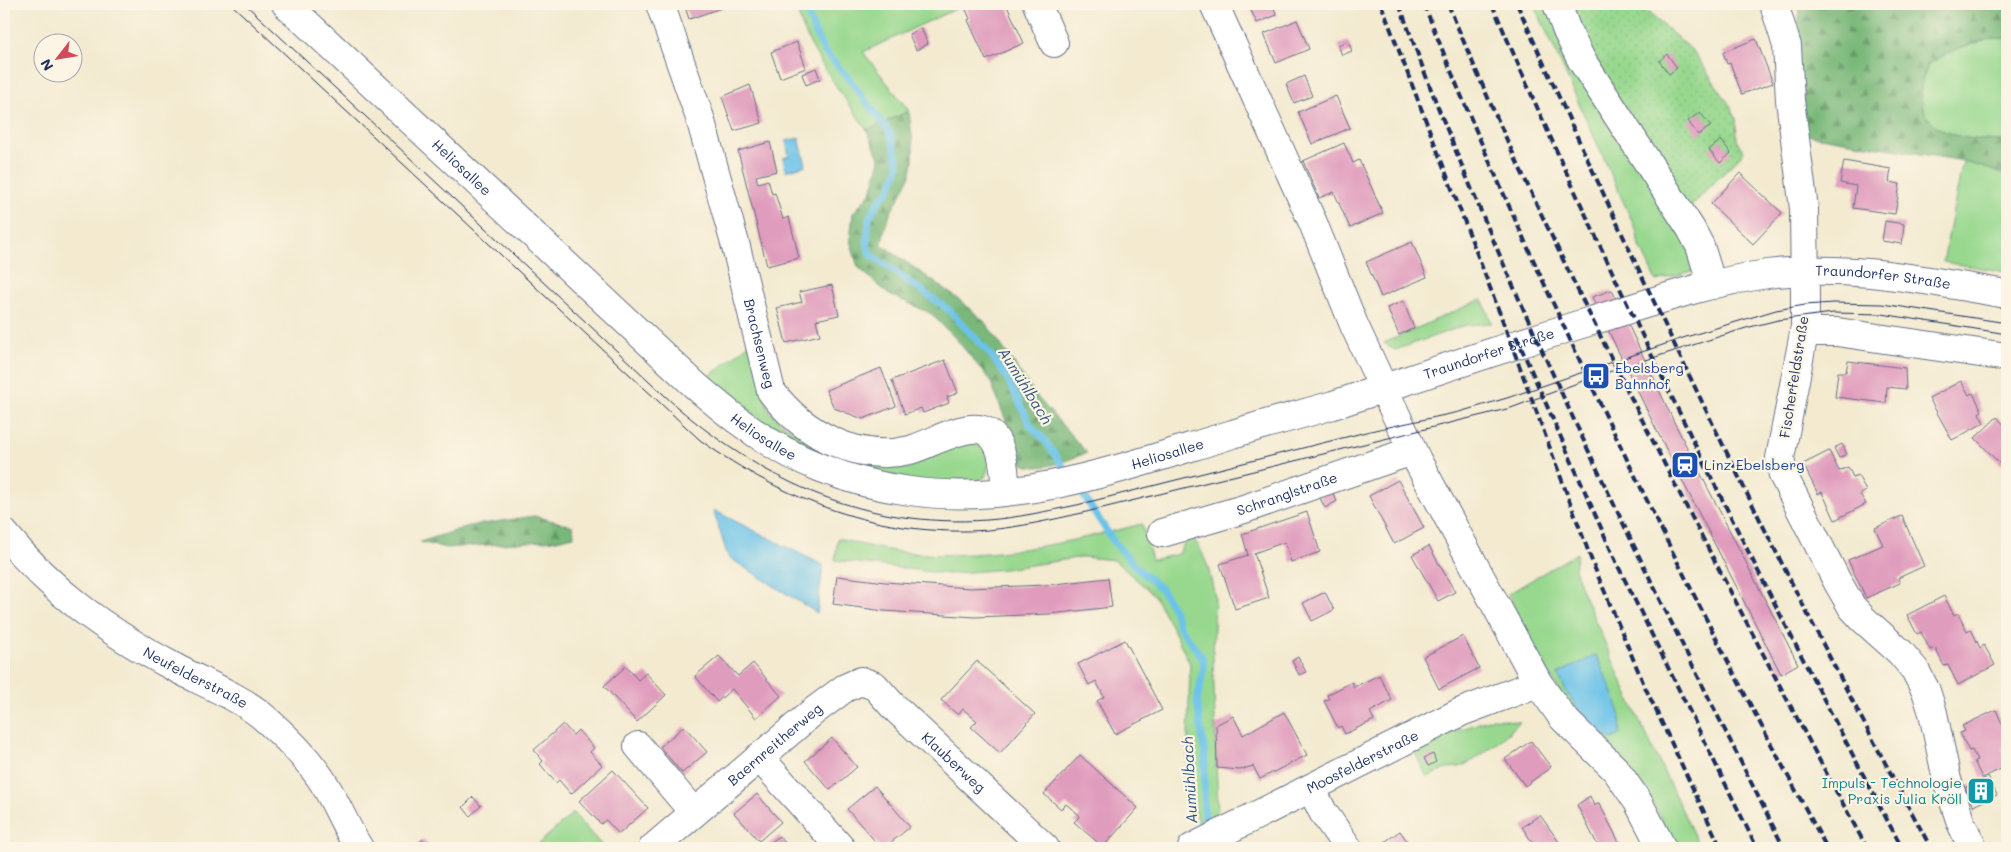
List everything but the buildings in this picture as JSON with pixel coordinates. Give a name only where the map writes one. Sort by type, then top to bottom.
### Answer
[{"type":"street","name":"Heliosallee","points":[[286,4],[697,387],[740,423],[795,456],[862,482],[912,492],[963,494],[1006,491],[1060,482],[1181,451],[1382,387]]},
{"type":"street","name":"Brachsenweg","points":[[660,4],[702,126],[736,247],[771,392],[783,408],[803,425],[829,440],[861,451],[890,453],[911,450],[960,432],[982,430],[994,438],[1001,452],[1006,491]]},
{"type":"street","points":[[1037,4],[1054,43]]},
{"type":"street","points":[[1214,4],[1309,214],[1354,325],[1412,451],[1538,683],[1563,718],[1616,770],[1638,802],[1662,848]]},
{"type":"street","points":[[1557,4],[1567,31],[1582,61],[1700,246],[1712,285]]},
{"type":"street","name":"Fischerfeldstraße","points":[[1774,4],[1787,46],[1791,109],[1804,209],[1804,332],[1780,458],[1783,475],[1852,607],[1863,620],[1900,652],[1914,670],[1926,691],[1933,713],[1947,780],[1961,823],[1973,848]]},
{"type":"street","name":"Traundorfer Straße","points":[[1382,387],[1491,351],[1712,285],[1768,274],[1840,271],[1888,275],[2007,294]]},
{"type":"street","points":[[1804,332],[1837,332],[2007,357]]},
{"type":"street","name":"Schranglstraße","points":[[1162,533],[1244,509],[1412,451]]},
{"type":"street","name":"Neufelderstraße","points":[[4,533],[28,562],[59,592],[99,622],[126,641],[260,714],[301,754],[319,776],[359,848]]},
{"type":"street","name":"Baernreitherweg","points":[[653,848],[822,705],[845,688],[861,681]]},
{"type":"street","name":"Klauberweg","points":[[861,681],[875,686],[892,705],[1045,848]]},
{"type":"street","name":"Moosfelderstraße","points":[[1203,843],[1460,712],[1538,683]]},
{"type":"street","points":[[638,746],[694,813]]},
{"type":"street","points":[[759,757],[840,848]]},
{"type":"street","points":[[1311,788],[1323,812],[1348,848]]},
{"type":"green space","points":[[796,4],[966,4],[863,52],[909,111],[867,130],[815,52],[806,35]]},
{"type":"green space","points":[[1534,4],[1548,4],[1678,223],[1696,270],[1656,281],[1638,242],[1637,232]]},
{"type":"green space","points":[[1563,4],[1638,4],[1693,51],[1729,104],[1736,117],[1737,141],[1744,152],[1686,212]]},
{"type":"green space","points":[[1800,4],[2007,4],[2007,38],[1976,42],[1928,63],[1921,89],[1923,106],[1929,118],[1938,127],[1963,137],[2007,141],[2007,175],[1963,161],[1802,134],[1792,32],[1799,21]]},
{"type":"green space","points":[[1993,38],[2007,38],[2007,141],[1963,137],[1938,127],[1929,118],[1923,106],[1921,86],[1928,64],[1956,49]]},
{"type":"green space","points":[[909,111],[913,163],[904,189],[888,218],[882,245],[957,298],[985,322],[1038,398],[1087,453],[1047,466],[1038,467],[1023,464],[990,380],[957,340],[930,313],[888,294],[858,267],[850,240],[853,213],[871,192],[880,160],[867,130]]},
{"type":"green space","points":[[1963,161],[2007,175],[2007,272],[1943,262]]},
{"type":"green space","points":[[1482,299],[1492,323],[1466,325],[1395,350],[1384,343]]},
{"type":"green space","points":[[752,342],[768,409],[781,423],[815,445],[975,444],[985,451],[990,462],[985,477],[975,483],[898,480],[836,460],[780,435],[707,378]]},
{"type":"green space","points":[[534,516],[573,526],[574,536],[556,540],[446,548],[420,542],[469,526]]},
{"type":"green space","points":[[1142,524],[1152,560],[1179,554],[1183,545],[1193,538],[1200,548],[1208,567],[1215,597],[1213,656],[1218,819],[1200,829],[1187,777],[1190,664],[1154,595],[1114,560],[1083,557],[1005,569],[947,574],[835,560],[838,538],[876,548],[952,555],[991,553],[1029,548]]},
{"type":"green space","points":[[1577,553],[1575,569],[1580,586],[1635,711],[1700,848],[1676,848],[1649,795],[1565,701],[1539,656],[1508,594]]},
{"type":"green space","points":[[1493,718],[1520,722],[1495,745],[1474,760],[1460,767],[1448,768],[1427,777],[1414,751],[1445,735]]},
{"type":"green space","points":[[573,813],[604,848],[534,848]]},
{"type":"water","points":[[799,138],[806,165],[786,171],[783,158],[789,156],[786,141]]},
{"type":"water","points":[[713,510],[823,565],[817,613],[728,557]]},
{"type":"water","points":[[1596,655],[1617,704],[1619,714],[1620,735],[1612,739],[1598,732],[1586,721],[1565,689],[1558,674]]},
{"type":"waterway","name":"Aumühlbach","points":[[804,4],[824,51],[846,75],[890,133],[899,166],[890,189],[879,201],[869,218],[867,241],[869,253],[949,310],[990,354],[1007,378],[1031,426],[1046,442],[1069,475]]},
{"type":"waterway","name":"Aumühlbach","points":[[1077,486],[1114,542],[1136,567],[1161,589],[1172,606],[1180,628],[1202,657],[1204,666],[1197,702],[1205,756],[1204,807],[1206,833]]},
{"type":"tram line","points":[[231,4],[700,440],[732,462],[766,481],[836,511],[872,521],[910,528],[948,531],[988,530],[1070,516],[1511,408],[1596,376],[1746,328],[1778,320],[1833,313],[1882,314],[2007,334]]},
{"type":"tram line","points":[[245,4],[677,407],[711,434],[783,479],[821,495],[860,508],[900,517],[943,521],[987,520],[1021,516],[1077,505],[1370,431],[1459,412],[1507,398],[1686,337],[1776,310],[1833,303],[1883,304],[2007,323]]},
{"type":"railway","points":[[1381,4],[1502,319],[1593,564],[1645,687],[1721,848]]},
{"type":"railway","points":[[1399,4],[1437,105],[1528,319],[1610,497],[1784,848]]},
{"type":"railway","points":[[1424,4],[1502,190],[1586,374],[1703,613],[1827,848]]},
{"type":"railway","points":[[1448,4],[1525,180],[1609,353],[1740,611],[1867,848]]},
{"type":"railway","points":[[1492,4],[1587,218],[1688,430],[1793,640],[1902,848]]},
{"type":"railway","points":[[1517,4],[1565,111],[1716,430],[1875,745],[1931,848]]},
{"type":"railway","points":[[1516,336],[1618,566],[1757,848]]},
{"type":"place","name":"Ebelsberg Bahnhof","points":[[1596,376]]},
{"type":"place","name":"Linz Ebelsberg","points":[[1685,465]]},
{"type":"place","name":"Impuls - Technologie Praxis Julia Kröll","points":[[1981,791]]}]
